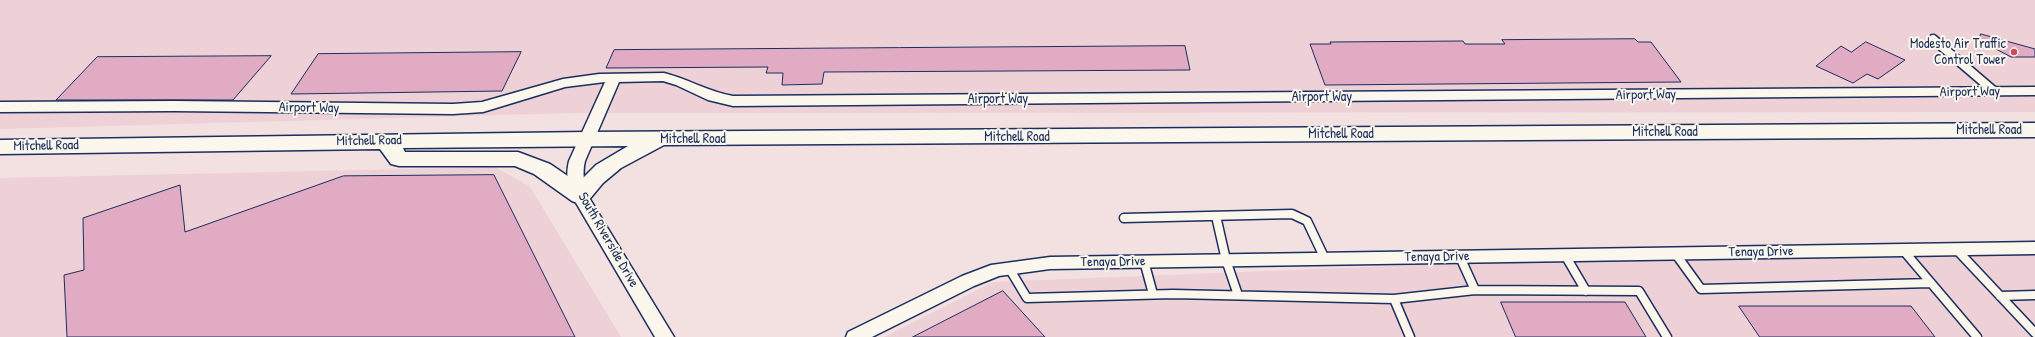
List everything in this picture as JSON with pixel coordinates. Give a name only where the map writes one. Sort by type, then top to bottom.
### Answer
[{"type":"main road","name":"Mitchell Road","points":[[0,147],[587,139],[2035,130]]},
{"type":"main road","points":[[386,141],[399,159],[508,158],[527,162],[542,169],[580,196],[592,181],[608,167],[634,151],[665,139]]},
{"type":"street","name":"Airport Way","points":[[0,107],[174,106],[453,109],[482,107],[563,83],[614,78],[664,78],[681,82],[713,97],[733,101],[2035,91]]},
{"type":"street","points":[[587,139],[614,78]]},
{"type":"street","name":"South Riverside Drive","points":[[587,139],[575,169],[576,183],[580,196],[665,337]]},
{"type":"street","name":"Tenaya Drive","points":[[855,337],[968,280],[1009,268],[1050,263],[2035,248]]},
{"type":"lane","points":[[1932,39],[1995,92]]},
{"type":"lane","points":[[1124,218],[1292,214],[1307,221],[1325,259]]},
{"type":"lane","points":[[1216,216],[1226,260],[1238,295]]},
{"type":"lane","points":[[1956,249],[2035,333]]},
{"type":"lane","points":[[1903,250],[1977,337]]},
{"type":"lane","points":[[1675,253],[1701,289],[1931,283]]},
{"type":"lane","points":[[1565,255],[1586,291]]},
{"type":"lane","points":[[1460,257],[1475,290]]},
{"type":"lane","points":[[1144,261],[1153,294]]},
{"type":"lane","points":[[1009,268],[1027,298],[1153,294],[1394,299],[1475,290],[1639,291],[1667,337]]},
{"type":"lane","points":[[2000,296],[2035,295]]},
{"type":"lane","points":[[1394,299],[1410,337]]},
{"type":"shaded area","points":[[0,0],[2035,0],[2035,112],[576,113],[0,129]]},
{"type":"shaded area","points":[[495,167],[530,187],[621,337],[0,337],[0,178]]},
{"type":"shaded area","points":[[2035,240],[2035,337],[884,337],[993,282]]},
{"type":"building","name":"Modesto Air Traffic Control Tower","points":[[1981,34],[2035,49],[2035,57],[2011,57],[1979,40]]},
{"type":"building","points":[[1635,39],[1638,42],[1651,42],[1681,82],[1325,85],[1310,44],[1331,44],[1330,42],[1463,41],[1465,44],[1505,44],[1502,40]]},
{"type":"building","points":[[1866,42],[1905,60],[1878,79],[1867,74],[1853,83],[1816,66],[1841,46],[1851,52]]},
{"type":"building","points":[[1185,46],[1190,70],[824,72],[822,84],[782,85],[783,73],[766,73],[768,67],[606,68],[614,50]]},
{"type":"building","points":[[521,52],[502,91],[291,94],[318,54]]},
{"type":"building","points":[[271,56],[233,100],[56,100],[97,57]]},
{"type":"building","points":[[494,175],[575,337],[67,337],[64,275],[84,270],[83,218],[180,185],[185,232],[343,176]]},
{"type":"building","points":[[1003,291],[1045,337],[913,337]]},
{"type":"building","points":[[1501,302],[1625,302],[1646,337],[1516,337]]},
{"type":"building","points":[[1739,306],[1911,306],[1935,337],[1760,337]]},
{"type":"place","name":"Modesto Air Traffic Control Tower","points":[[2014,52]]}]
